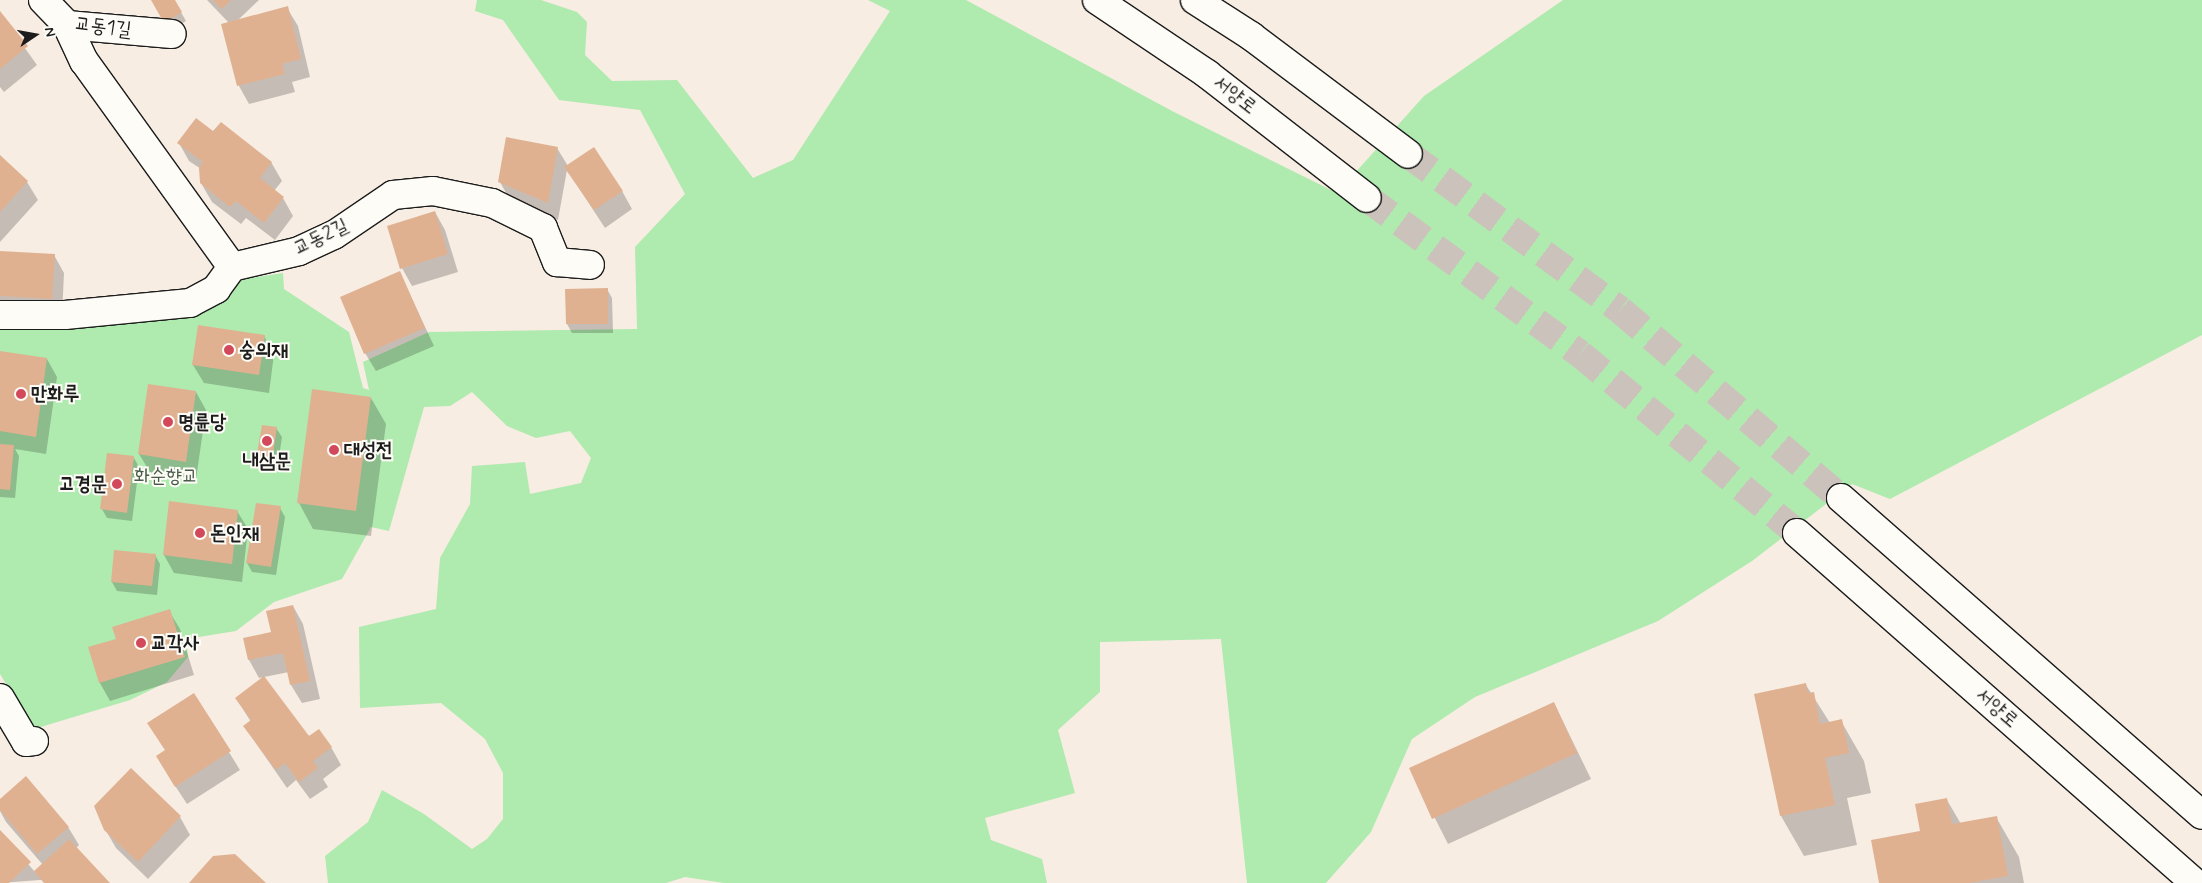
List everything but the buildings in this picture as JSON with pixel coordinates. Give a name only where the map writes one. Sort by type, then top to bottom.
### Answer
[{"type":"main road","name":"교동1길","points":[[43,0],[67,25],[172,34]]},
{"type":"main road","name":"서양로","points":[[1097,0],[1207,74],[1367,198]]},
{"type":"main road","points":[[1194,0],[1251,36],[1408,154]]},
{"type":"main road","points":[[0,315],[65,315],[190,303],[216,289],[232,267],[84,61],[67,25]]},
{"type":"main road","name":"교동2길","points":[[232,267],[299,251],[334,235],[393,195],[433,191],[492,203],[543,228],[557,262],[590,265]]},
{"type":"main road","points":[[1841,498],[2202,815]]},
{"type":"main road","name":"서양로","points":[[1797,533],[2195,883]]},
{"type":"main road","points":[[0,698],[26,742],[34,741]]},
{"type":"green space","name":"화순향교","points":[[477,0],[541,0],[577,12],[587,22],[585,55],[612,81],[677,80],[753,178],[793,160],[890,11],[868,0],[966,0],[1174,112],[1337,193],[1424,96],[1563,0],[2202,0],[2202,335],[1890,499],[1852,484],[1752,561],[1658,621],[1475,697],[1412,739],[1371,832],[1326,883],[1247,883],[1221,639],[1100,642],[1100,692],[1058,730],[1075,793],[985,818],[991,840],[1042,859],[1047,883],[724,883],[685,877],[666,883],[328,883],[325,856],[368,822],[382,790],[424,814],[472,849],[487,839],[503,819],[503,773],[485,739],[441,703],[360,708],[359,627],[436,609],[440,558],[470,504],[472,466],[525,462],[530,494],[581,483],[591,458],[570,431],[536,438],[507,426],[472,392],[450,406],[424,407],[389,531],[371,527],[342,579],[274,602],[236,631],[186,639],[188,657],[167,682],[130,700],[34,729],[0,674],[0,327],[72,319],[239,280],[283,273],[284,289],[349,332],[363,388],[369,390],[363,362],[429,332],[637,329],[635,247],[685,194],[640,110],[559,100],[503,20],[475,11]]},
{"type":"tunnel","points":[[1408,154],[1620,310],[1841,498]]},
{"type":"tunnel","points":[[1367,198],[1580,354],[1797,533]]},
{"type":"place","name":"숭의재","points":[[229,350]]},
{"type":"place","name":"만화루","points":[[21,394]]},
{"type":"place","name":"명륜당","points":[[168,422]]},
{"type":"place","name":"내삼문","points":[[267,441]]},
{"type":"place","name":"대성전","points":[[334,450]]},
{"type":"place","name":"고경문","points":[[117,484]]},
{"type":"place","name":"돈인재","points":[[200,533]]},
{"type":"place","name":"교각사","points":[[141,643]]}]
